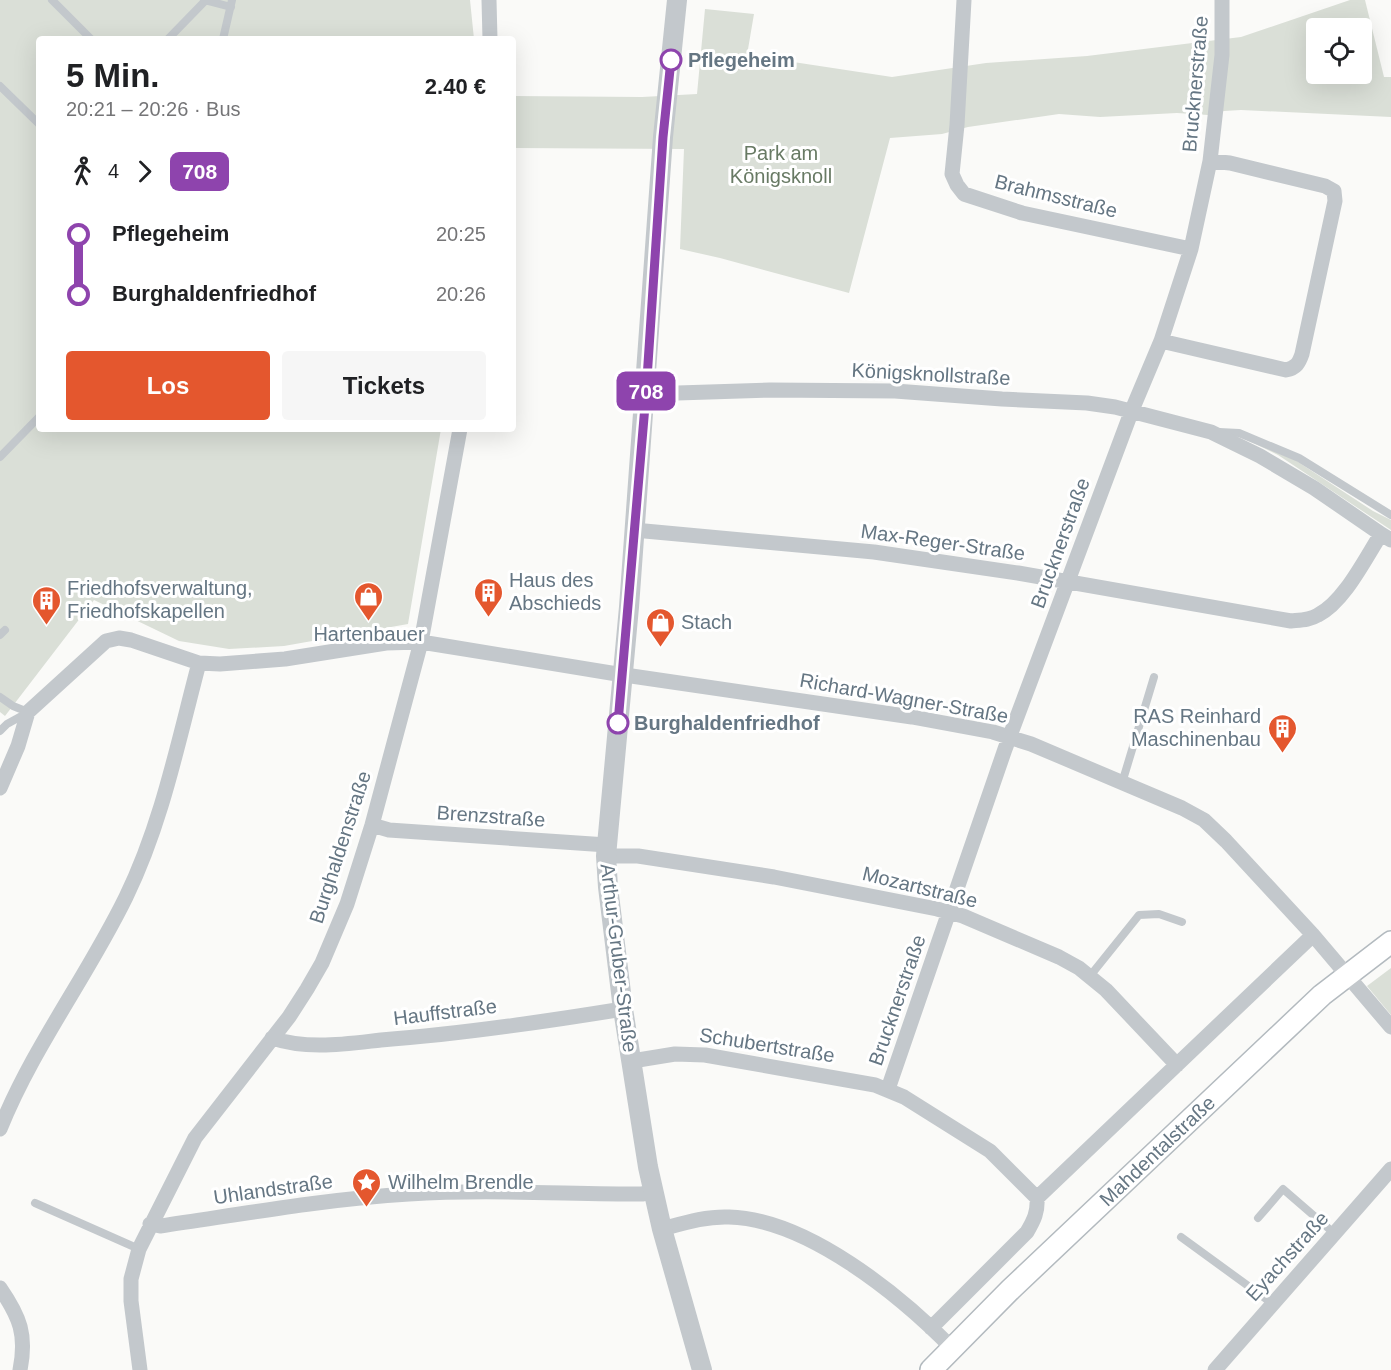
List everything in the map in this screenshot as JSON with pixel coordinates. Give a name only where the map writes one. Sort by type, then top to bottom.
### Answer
[{"type":"main road","name":"Mahdentalstraße","points":[[931,1370],[1011,1289],[1322,995],[1391,942]]},
{"type":"street","points":[[489,0],[490,36]]},
{"type":"street","name":"Arthur-Gruber-Straße","points":[[677,0],[663,137],[646,394],[606,851],[608,887],[623,1008],[653,1192],[702,1370]]},
{"type":"street","name":"Brahmsstraße","points":[[964,0],[952,174],[964,194],[1022,213],[1191,249]]},
{"type":"street","name":"Brucknerstraße","points":[[888,1089],[1010,737],[1132,410],[1161,341],[1191,249],[1210,161],[1222,55],[1222,0]]},
{"type":"street","points":[[1161,341],[1286,370],[1293,369],[1298,364],[1302,354],[1335,201],[1334,191],[1325,186],[1230,163],[1210,161]]},
{"type":"street","name":"Königsknollstraße","points":[[646,394],[770,390],[895,391],[1088,403],[1132,410],[1211,432],[1260,456],[1314,488],[1386,537]]},
{"type":"street","name":"Burghaldenstraße","points":[[140,1370],[131,1301],[131,1279],[139,1250],[150,1224],[195,1138],[289,1017],[321,963],[347,904],[372,825],[421,642],[459,432]]},
{"type":"street","name":"Max-Reger-Straße","points":[[634,530],[874,552],[1018,573],[1291,621],[1308,620],[1320,615],[1332,605],[1386,537]]},
{"type":"street","name":"Richard-Wagner-Straße","points":[[28,712],[106,641],[113,639],[131,640],[198,663],[220,664],[285,659],[386,643],[421,642],[912,717],[1010,737],[1182,808],[1204,820],[1313,935],[1391,1027]]},
{"type":"street","points":[[0,1129],[14,1095],[43,1040],[95,957],[144,857],[170,775],[198,663]]},
{"type":"street","points":[[0,788],[18,746],[28,712]]},
{"type":"street","name":"Brenzstraße","points":[[372,825],[389,830],[606,851]]},
{"type":"street","name":"Mozartstraße","points":[[606,851],[774,877],[950,912],[1059,957],[1090,976],[1177,1065]]},
{"type":"street","points":[[931,1328],[1027,1232],[1034,1219],[1037,1198],[1313,935]]},
{"type":"street","name":"Hauffstraße","points":[[272,1038],[300,1045],[411,1038],[623,1008]]},
{"type":"street","name":"Schubertstraße","points":[[632,1061],[675,1054],[705,1055],[829,1075],[888,1089],[954,1127],[990,1151],[1037,1198]]},
{"type":"street","name":"Eyachstraße","points":[[1215,1370],[1391,1169]]},
{"type":"street","name":"Uhlandstraße","points":[[150,1224],[160,1226],[338,1200],[407,1194],[484,1192],[642,1194],[653,1192]]},
{"type":"street","points":[[662,1229],[695,1220],[730,1217],[745,1218],[797,1234],[872,1279],[953,1348]]},
{"type":"street","points":[[0,1288],[19,1320],[23,1334],[24,1350],[20,1370]]},
{"type":"lane","points":[[51,0],[88,36]]},
{"type":"lane","points":[[171,36],[204,1],[231,3],[224,36]]},
{"type":"lane","points":[[0,86],[36,121]]},
{"type":"lane","points":[[0,457],[36,420]]},
{"type":"lane","name":"Königsknollstraße","points":[[1211,432],[1239,433],[1299,458],[1391,514]]},
{"type":"lane","points":[[1122,783],[1154,677]]},
{"type":"lane","points":[[0,697],[28,712]]},
{"type":"lane","points":[[0,731],[7,724],[28,712]]},
{"type":"lane","points":[[1090,976],[1139,915],[1159,914],[1182,922]]},
{"type":"lane","points":[[1258,1218],[1283,1189],[1335,1234]]},
{"type":"lane","points":[[35,1203],[139,1250]]},
{"type":"lane","points":[[1182,1237],[1273,1304]]},
{"type":"green space","points":[[0,0],[470,0],[474,36],[36,36],[36,432],[440,432],[408,624],[284,646],[229,649],[179,641],[94,600],[5,716],[0,712]]},
{"type":"green space","name":"Park am Königsknoll","points":[[1350,0],[1365,0],[1369,18],[1306,18],[1306,84],[1372,84],[1372,28],[1384,77],[1391,77],[1391,117],[1241,110],[1208,115],[1177,113],[1100,117],[1059,114],[968,127],[942,134],[890,138],[849,293],[680,249],[684,149],[516,148],[516,96],[642,97],[697,94],[705,9],[754,14],[747,55],[892,77],[986,63],[1087,56],[1241,37]]},
{"type":"green space","points":[[1243,438],[1295,460],[1373,511],[1391,520],[1391,530],[1278,455]]},
{"type":"green space","points":[[1391,968],[1391,1015],[1367,986]]},
{"type":"bus line","name":"708","points":[[618,723],[646,394],[663,137],[671,60]]},
{"type":"place","name":"Pflegeheim","points":[[671,60]]},
{"type":"place","name":"Haus des Abschieds","points":[[488,618]]},
{"type":"place","name":"Hartenbauer","points":[[369,622]]},
{"type":"place","name":"Friedhofsverwaltung, Friedhofskapellen","points":[[46,626]]},
{"type":"place","name":"Stach","points":[[660,648]]},
{"type":"place","name":"Burghaldenfriedhof","points":[[618,723]]},
{"type":"place","name":"RAS Reinhard Maschinenbau","points":[[1282,754]]},
{"type":"place","name":"Wilhelm Brendle","points":[[367,1208]]}]
